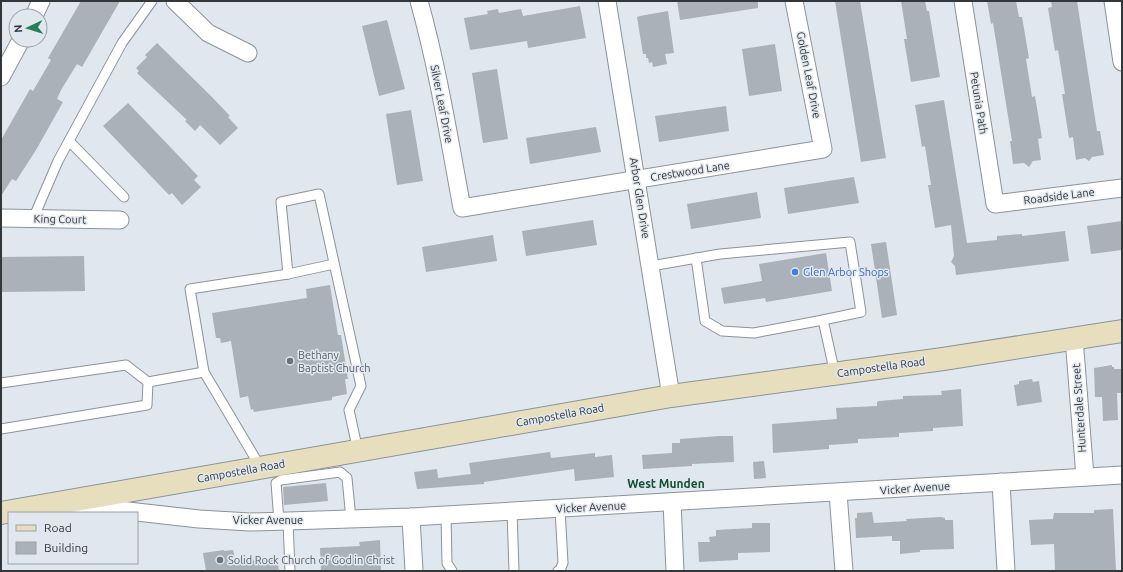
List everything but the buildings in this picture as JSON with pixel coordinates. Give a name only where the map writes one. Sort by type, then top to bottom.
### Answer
[{"type":"main road","name":"Campostella Road","points":[[1,513],[671,396],[942,359],[1122,331]]},
{"type":"street","points":[[175,1],[208,33],[248,52]]},
{"type":"street","name":"Silver Leaf Drive","points":[[419,1],[429,37],[440,88],[462,208]]},
{"type":"street","name":"Arbor Glen Drive","points":[[607,1],[671,396]]},
{"type":"street","name":"Golden Leaf Drive","points":[[794,1],[823,149]]},
{"type":"street","name":"Petunia Path","points":[[963,1],[995,204]]},
{"type":"street","points":[[1113,1],[1122,62]]},
{"type":"street","points":[[1,77],[6,58],[14,48]]},
{"type":"street","name":"Crestwood Lane","points":[[462,208],[823,149]]},
{"type":"street","name":"Roadside Lane","points":[[995,204],[1122,188]]},
{"type":"street","name":"King Court","points":[[1,218],[120,220]]},
{"type":"street","name":"Hunterdale Street","points":[[1074,338],[1085,477]]},
{"type":"street","name":"Vicker Avenue","points":[[61,503],[199,519],[250,522],[411,517],[560,509],[1122,475]]},
{"type":"street","points":[[1001,482],[1006,571]]},
{"type":"street","points":[[838,492],[844,571]]},
{"type":"street","points":[[672,502],[675,571]]},
{"type":"street","points":[[411,517],[414,571]]},
{"type":"lane","points":[[33,218],[58,161],[122,43],[152,1]]},
{"type":"lane","points":[[69,141],[124,197]]},
{"type":"lane","points":[[288,274],[281,202],[319,194],[361,386],[349,410],[358,451]]},
{"type":"lane","points":[[651,266],[696,258],[720,254],[850,242],[861,312],[754,333],[722,331],[705,321],[696,258]]},
{"type":"lane","points":[[261,468],[204,372],[190,289],[288,274],[334,264]]},
{"type":"lane","points":[[823,320],[835,374]]},
{"type":"lane","points":[[1,383],[126,365],[148,382],[204,372]]},
{"type":"lane","points":[[1,429],[147,405],[148,382]]},
{"type":"lane","points":[[290,571],[276,483],[281,480],[340,472],[347,478],[352,519]]},
{"type":"lane","points":[[558,571],[563,563],[560,509]]},
{"type":"lane","points":[[512,511],[514,571]]},
{"type":"lane","points":[[446,515],[447,563],[452,571]]},
{"type":"place","name":"Glen Arbor Shops","points":[[795,272]]},
{"type":"place","name":"Bethany Baptist Church","points":[[290,361]]},
{"type":"place","name":"Solid Rock Church of God in Christ","points":[[220,560]]},
{"type":"district","name":"West Munden","points":[[666,484]]}]
